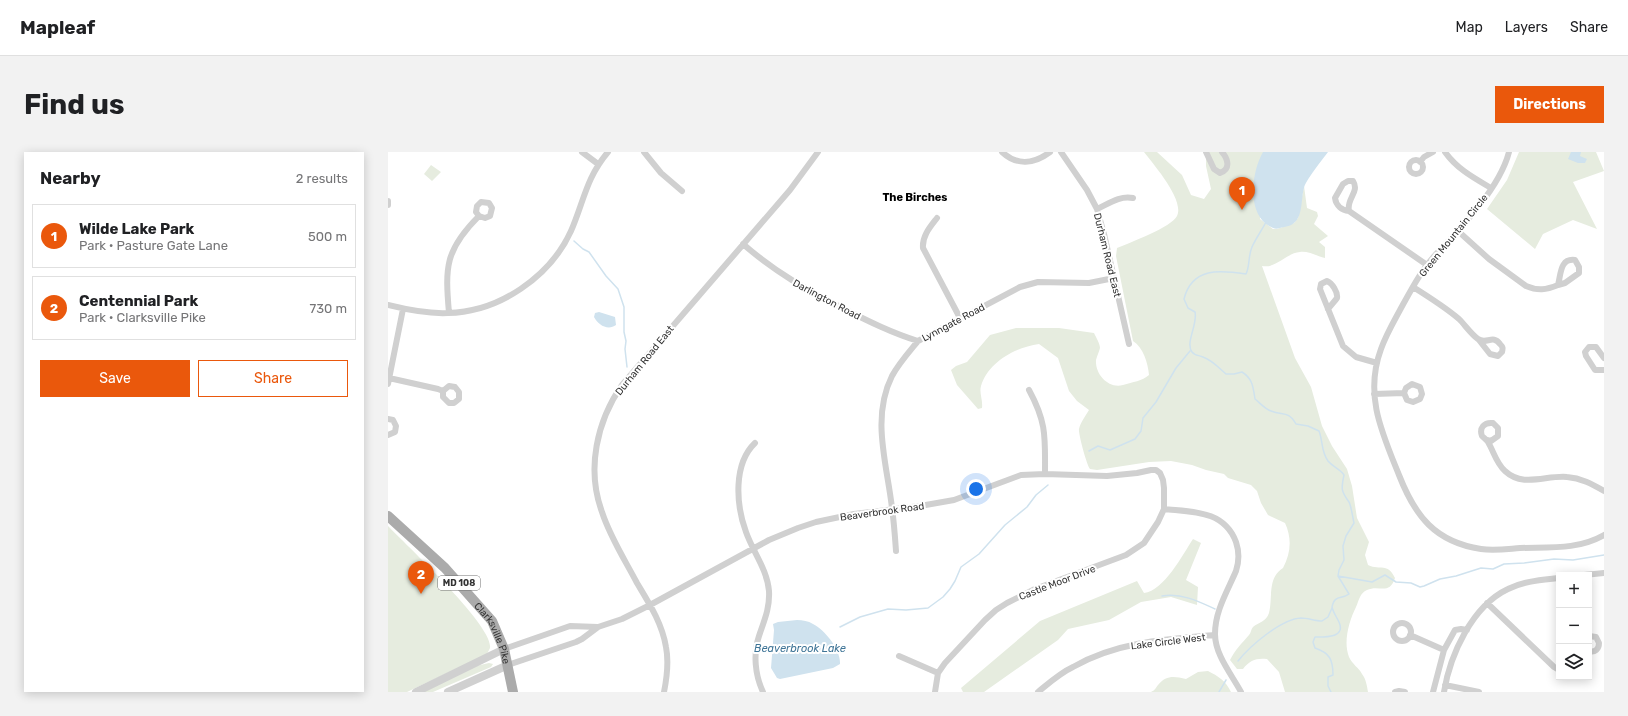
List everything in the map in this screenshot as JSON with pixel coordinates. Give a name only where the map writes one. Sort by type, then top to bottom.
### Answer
[{"type":"main road","name":"Clarksville Pike","points":[[388,516],[445,568],[492,621],[504,649],[513,692]]},
{"type":"street","points":[[582,152],[598,164]]},
{"type":"street","points":[[388,305],[403,309],[449,313],[477,309],[501,300],[524,287],[542,272],[561,249],[569,235],[587,185],[598,164],[608,152]]},
{"type":"street","points":[[644,152],[661,173],[682,192]]},
{"type":"street","name":"Durham Road East","points":[[664,692],[668,669],[666,647],[661,627],[614,540],[601,512],[595,473],[598,434],[612,399],[622,385],[790,190],[818,152]]},
{"type":"street","points":[[1002,152],[1020,162],[1038,160],[1050,152]]},
{"type":"street","name":"Durham Road East","points":[[1060,152],[1087,190],[1097,209],[1129,344]]},
{"type":"street","points":[[1206,152],[1214,169],[1220,173],[1226,171],[1227,167],[1226,159],[1222,152]]},
{"type":"street","points":[[1420,162],[1424,157],[1433,152]]},
{"type":"street","points":[[1445,152],[1452,162],[1464,172],[1491,188]]},
{"type":"street","name":"Green Mountain Circle","points":[[1509,152],[1491,188],[1476,210],[1427,265],[1413,287],[1384,340],[1377,363],[1374,394],[1378,421],[1408,497],[1419,515],[1442,535],[1460,544],[1487,550],[1575,546],[1591,542],[1604,535]]},
{"type":"street","points":[[1349,211],[1349,200],[1356,191],[1355,184],[1351,181],[1344,184],[1334,198],[1337,205],[1349,211],[1427,265]]},
{"type":"street","points":[[1097,209],[1118,199],[1128,197],[1133,198]]},
{"type":"street","points":[[449,313],[447,281],[450,258],[453,249],[462,234],[479,216]]},
{"type":"street","points":[[936,218],[926,232],[923,248],[960,318]]},
{"type":"street","points":[[1458,232],[1489,259],[1526,286],[1544,290],[1558,285]]},
{"type":"street","name":"Darlington Road","points":[[743,244],[765,263],[797,284],[883,329],[918,341]]},
{"type":"street","name":"Lynngate Road","points":[[896,551],[881,430],[884,403],[892,376],[918,341],[1008,292],[1029,284],[1047,281],[1090,283],[1114,278]]},
{"type":"street","points":[[1413,287],[1446,309],[1479,340]]},
{"type":"street","points":[[403,309],[389,381],[433,387],[443,391]]},
{"type":"street","points":[[1328,309],[1343,346],[1356,357],[1377,363]]},
{"type":"street","points":[[1604,358],[1596,347],[1589,347],[1585,352],[1592,368],[1595,370],[1604,370]]},
{"type":"street","points":[[1029,390],[1040,411],[1044,429],[1045,474]]},
{"type":"street","points":[[1374,394],[1404,393]]},
{"type":"street","points":[[388,419],[393,420],[396,426],[395,432],[388,435]]},
{"type":"street","points":[[1487,440],[1500,467],[1512,476],[1525,480],[1558,476],[1574,478],[1586,481],[1604,490]]},
{"type":"street","points":[[755,443],[750,448],[743,461],[739,488],[743,522],[765,574],[769,591],[768,610],[759,636],[756,652],[758,678],[763,692]]},
{"type":"street","name":"Beaverbrook Road","points":[[508,665],[576,642],[598,627],[622,619],[650,605],[784,533],[816,522],[854,514],[920,506],[954,500],[972,495],[1012,478],[1032,474],[1107,476],[1151,470],[1156,470],[1160,473]]},
{"type":"street","name":"Castle Moor Drive","points":[[938,673],[985,620],[1007,603],[1035,589],[1113,561],[1136,550],[1144,543],[1151,534],[1164,509],[1164,488],[1160,473]]},
{"type":"street","points":[[1164,509],[1202,514],[1217,518],[1234,536],[1238,552],[1237,569],[1217,615],[1215,635],[1222,656],[1241,692]]},
{"type":"street","points":[[1592,574],[1604,573]]},
{"type":"street","points":[[1444,692],[1455,654],[1478,612],[1500,593],[1518,585],[1556,579]]},
{"type":"street","points":[[1487,603],[1556,668]]},
{"type":"street","name":"Beaverbrook Road","points":[[504,649],[570,626],[598,627]]},
{"type":"street","points":[[1433,692],[1444,650],[1455,630],[1467,630]]},
{"type":"street","name":"Lake Circle West","points":[[1038,692],[1067,670],[1078,664],[1128,645],[1155,640],[1215,635]]},
{"type":"street","points":[[1410,635],[1444,650]]},
{"type":"street","points":[[1592,636],[1596,637],[1599,643],[1597,649],[1592,651]]},
{"type":"street","points":[[416,692],[504,649]]},
{"type":"street","points":[[899,656],[938,673],[935,692]]},
{"type":"street","points":[[448,692],[508,665]]},
{"type":"street","points":[[1445,685],[1479,692]]},
{"type":"street","points":[[1395,692],[1399,690],[1405,692]]},
{"type":"shaded area","points":[[1144,152],[1157,152],[1182,175],[1191,195],[1204,199],[1211,189],[1206,166],[1206,152],[1263,152],[1260,219],[1273,229],[1294,223],[1298,218],[1304,186],[1307,208],[1317,212],[1318,216],[1314,224],[1328,236],[1319,242],[1325,247],[1325,258],[1300,252],[1290,255],[1272,265],[1262,266],[1295,358],[1311,387],[1322,426],[1332,446],[1347,469],[1352,486],[1357,518],[1369,542],[1365,555],[1368,565],[1386,568],[1395,578],[1390,587],[1371,588],[1361,595],[1349,625],[1347,651],[1350,659],[1361,672],[1368,692],[1285,692],[1279,672],[1267,659],[1254,660],[1243,669],[1237,669],[1230,660],[1236,650],[1250,634],[1253,627],[1268,616],[1273,583],[1278,572],[1283,568],[1286,562],[1290,546],[1289,534],[1285,523],[1268,515],[1261,503],[1257,491],[1251,485],[1228,478],[1224,474],[1171,461],[1149,462],[1097,470],[1090,469],[1083,449],[1079,429],[1089,410],[1077,401],[1069,391],[1058,358],[1039,344],[1021,348],[1012,352],[996,363],[985,377],[981,386],[980,391],[982,408],[978,409],[957,385],[951,370],[956,366],[967,362],[990,335],[1016,328],[1059,328],[1094,333],[1100,348],[1096,360],[1096,366],[1100,376],[1108,383],[1113,385],[1118,386],[1134,382],[1149,375],[1140,347],[1133,341],[1116,256],[1117,248],[1167,225],[1177,216],[1178,209],[1167,182]]},
{"type":"shaded area","points":[[1519,152],[1596,152],[1604,171],[1573,182],[1597,229],[1573,220],[1543,234],[1535,249],[1487,209],[1507,180]]},
{"type":"shaded area","points":[[431,165],[441,172],[432,181],[424,174]]},
{"type":"shaded area","points":[[388,526],[464,604],[487,637],[490,648],[487,654],[407,692],[388,692]]},
{"type":"shaded area","points":[[1193,539],[1201,543],[1186,580],[1198,587],[1197,605],[1171,597],[1141,602],[1109,620],[1068,629],[1058,640],[984,692],[963,692],[961,688],[1040,621],[1137,581],[1144,593],[1159,586],[1172,571]]},
{"type":"shaded area","points":[[489,663],[493,664],[491,667],[433,692],[421,692],[476,666]]},
{"type":"shaded area","points":[[1208,671],[1221,679],[1231,692],[1151,692],[1164,679],[1178,677],[1186,679],[1198,672]]},
{"type":"water","points":[[1263,152],[1328,152],[1305,185],[1297,220],[1289,226],[1278,229],[1266,224],[1260,217],[1254,200],[1254,179],[1259,160]]},
{"type":"water","points":[[1571,152],[1581,152],[1580,156],[1587,159],[1585,163],[1578,163],[1568,159]]},
{"type":"water","points":[[599,312],[615,317],[616,325],[613,327],[607,327],[601,325],[594,317],[595,313]]},
{"type":"water","name":"Beaverbrook Lake","points":[[797,620],[809,622],[818,627],[827,636],[838,653],[840,664],[833,668],[780,679],[777,678],[771,668],[774,630],[773,624]]},
{"type":"waterway","points":[[1266,222],[1252,247],[1246,274],[1226,272],[1208,273],[1193,281],[1188,289],[1184,299],[1188,308],[1195,312],[1195,322],[1190,348],[1194,354],[1209,360],[1226,374],[1242,372],[1246,375],[1252,384],[1255,399],[1267,409],[1288,415],[1296,424],[1308,426],[1319,431],[1326,458],[1344,475],[1342,490],[1350,504],[1354,523],[1346,536],[1343,546],[1344,560],[1338,576],[1349,594],[1335,600],[1332,607],[1339,622],[1340,631],[1333,636],[1315,637],[1313,642],[1315,648],[1324,652],[1330,658],[1333,675],[1328,677],[1328,686],[1331,692]]},
{"type":"waterway","points":[[574,241],[589,252],[606,276],[618,289],[624,307],[624,332],[626,341],[625,349],[627,367]]},
{"type":"waterway","points":[[1089,451],[1098,446],[1110,450],[1135,439],[1141,431],[1143,418],[1156,402],[1176,368],[1190,351]]},
{"type":"waterway","points":[[840,627],[860,617],[888,609],[906,610],[928,608],[943,597],[950,589],[961,567],[979,554],[1005,525],[1027,507],[1036,495],[1048,485]]},
{"type":"waterway","points":[[1338,576],[1372,582],[1385,575],[1396,582],[1411,583],[1420,587],[1440,579],[1456,576],[1481,568],[1493,569],[1504,564],[1554,559],[1573,560],[1604,555]]},
{"type":"waterway","points":[[1162,596],[1169,595],[1183,597],[1215,609]]},
{"type":"waterway","points":[[1238,661],[1250,648],[1275,628],[1284,623],[1301,618],[1322,621],[1328,617],[1332,608]]},
{"type":"waterway","points":[[1219,692],[1226,680]]},
{"type":"place","name":"Wilde Lake Park","points":[[1242,210]]},
{"type":"place","name":"Centennial Park","points":[[421,594]]},
{"type":"district","name":"The Birches","points":[[915,197]]}]
